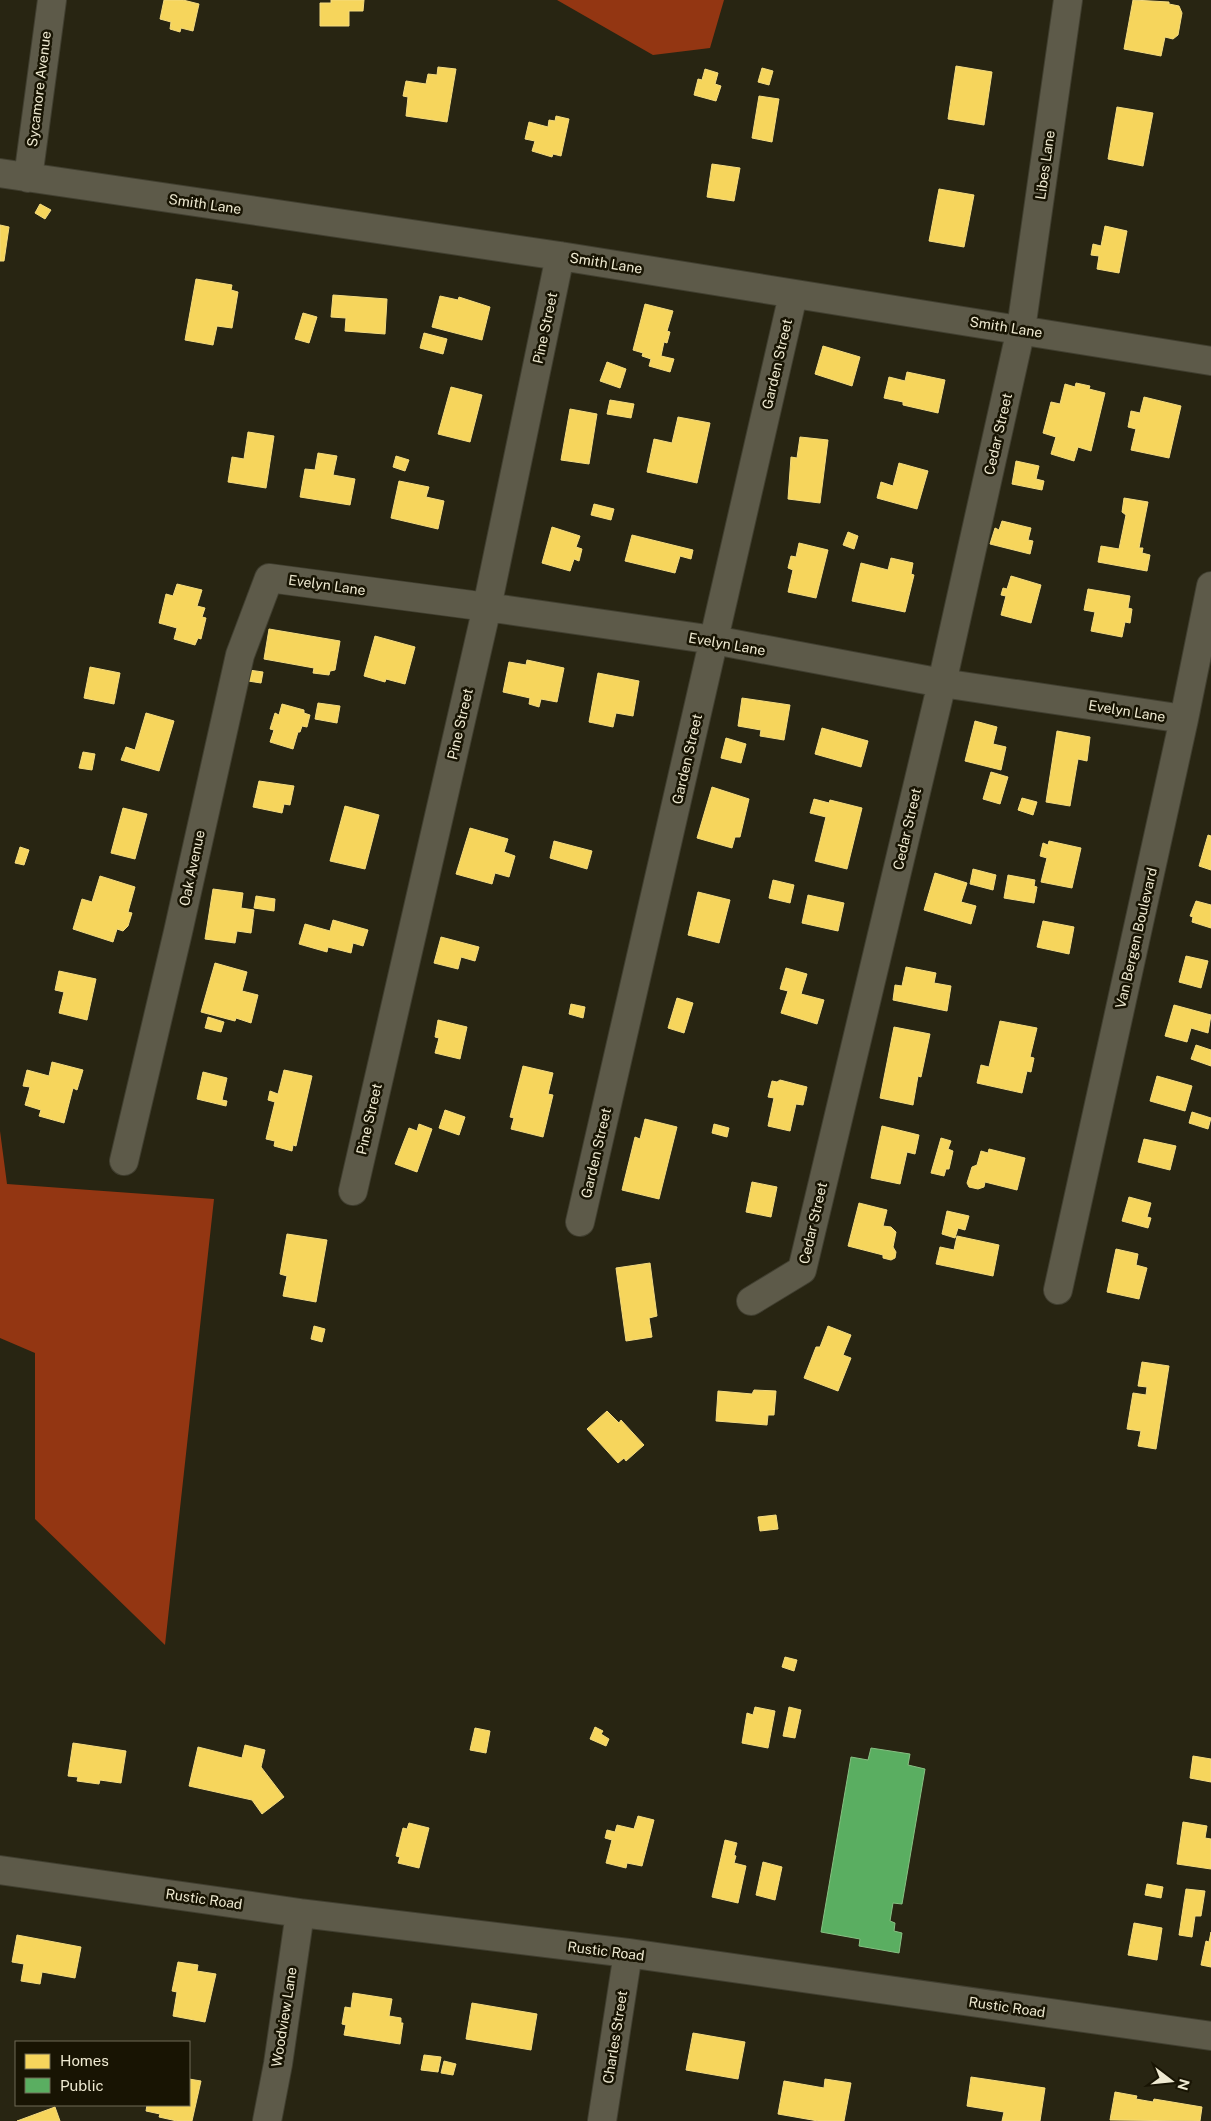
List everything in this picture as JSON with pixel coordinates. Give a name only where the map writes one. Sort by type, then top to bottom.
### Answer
[{"type":"street","name":"Sycamore Avenue","points":[[28,178],[52,0]]},
{"type":"street","name":"Libes Lane","points":[[1021,329],[1068,0]]},
{"type":"street","name":"Smith Lane","points":[[0,172],[28,178],[560,256],[1211,361]]},
{"type":"street","name":"Pine Street","points":[[352,1191],[487,607],[560,256]]},
{"type":"street","name":"Garden Street","points":[[580,1222],[793,294]]},
{"type":"street","name":"Cedar Street","points":[[751,1301],[802,1270],[942,683],[1021,329]]},
{"type":"street","name":"Evelyn Lane","points":[[269,578],[714,640],[942,683],[1184,719]]},
{"type":"street","name":"Oak Avenue","points":[[124,1161],[240,655],[269,578]]},
{"type":"street","name":"Van Bergen Boulevard","points":[[1058,1290],[1184,719],[1211,586]]},
{"type":"street","name":"Rustic Road","points":[[0,1870],[300,1913],[628,1953],[1211,2036]]},
{"type":"street","name":"Woodview Lane","points":[[267,2121],[300,1913]]},
{"type":"street","name":"Charles Street","points":[[602,2121],[628,1953]]},
{"type":"shaded area","points":[[557,0],[724,0],[710,48],[653,55]]},
{"type":"shaded area","points":[[0,1131],[7,1184],[214,1199],[165,1645],[35,1519],[35,1353],[0,1338]]},
{"type":"building: Homes","points":[[164,0],[183,0],[199,4],[193,31],[181,28],[180,32],[170,29],[171,22],[160,19]]},
{"type":"building: Homes","points":[[331,0],[364,0],[363,11],[349,11],[349,26],[320,26],[320,3],[331,3]]},
{"type":"building: Homes","points":[[1133,0],[1169,2],[1169,4],[1179,6],[1182,13],[1178,35],[1173,39],[1165,37],[1161,56],[1124,49]]},
{"type":"building: Homes","points":[[956,66],[992,72],[984,125],[948,119]]},
{"type":"building: Homes","points":[[438,67],[456,69],[447,122],[406,116],[408,97],[403,96],[406,81],[426,84],[428,74],[437,75]]},
{"type":"building: Homes","points":[[762,68],[773,71],[769,85],[758,82]]},
{"type":"building: Homes","points":[[705,69],[718,73],[715,84],[721,86],[716,101],[694,95],[698,79],[702,80]]},
{"type":"building: Homes","points":[[759,96],[779,99],[772,142],[752,138]]},
{"type":"building: Homes","points":[[1117,107],[1153,113],[1143,166],[1108,159]]},
{"type":"building: Homes","points":[[556,116],[569,119],[561,156],[553,154],[552,157],[532,151],[535,141],[525,139],[529,122],[548,127],[549,120],[555,121]]},
{"type":"building: Homes","points":[[712,164],[740,168],[734,201],[707,197]]},
{"type":"building: Homes","points":[[939,189],[974,195],[964,247],[929,241]]},
{"type":"building: Homes","points":[[40,204],[51,210],[45,219],[35,213]]},
{"type":"building: Homes","points":[[0,225],[9,227],[4,261],[0,261]]},
{"type":"building: Homes","points":[[1105,226],[1127,231],[1119,273],[1097,269],[1099,256],[1091,255],[1093,244],[1101,246]]},
{"type":"building: Homes","points":[[196,279],[232,285],[231,290],[238,292],[232,328],[217,326],[213,345],[185,340]]},
{"type":"building: Homes","points":[[333,295],[387,299],[385,334],[345,331],[346,318],[331,317]]},
{"type":"building: Homes","points":[[440,296],[458,300],[459,297],[490,307],[482,340],[432,327]]},
{"type":"building: Homes","points":[[645,304],[673,311],[667,331],[670,332],[667,343],[664,342],[661,356],[674,359],[670,372],[649,366],[651,359],[642,356],[643,353],[633,350]]},
{"type":"building: Homes","points":[[303,313],[317,317],[309,343],[295,339]]},
{"type":"building: Homes","points":[[424,333],[447,339],[443,354],[420,348]]},
{"type":"building: Homes","points":[[823,346],[860,357],[852,386],[815,374]]},
{"type":"building: Homes","points":[[607,362],[626,369],[620,388],[600,381]]},
{"type":"building: Homes","points":[[907,372],[945,380],[938,413],[903,405],[903,402],[884,398],[889,377],[905,381]]},
{"type":"building: Homes","points":[[1076,383],[1090,386],[1089,389],[1105,393],[1091,451],[1078,447],[1074,461],[1051,454],[1056,437],[1043,433],[1051,402],[1060,404],[1065,384],[1075,387]]},
{"type":"building: Homes","points":[[451,387],[482,395],[470,442],[438,434]]},
{"type":"building: Homes","points":[[1144,397],[1181,406],[1169,458],[1131,450],[1136,429],[1128,427],[1131,411],[1140,413]]},
{"type":"building: Homes","points":[[610,400],[634,404],[631,418],[607,414]]},
{"type":"building: Homes","points":[[570,409],[597,414],[589,464],[561,460]]},
{"type":"building: Homes","points":[[678,417],[710,423],[697,483],[647,472],[654,439],[672,443]]},
{"type":"building: Homes","points":[[248,432],[274,436],[266,488],[228,482],[232,457],[244,459]]},
{"type":"building: Homes","points":[[800,437],[828,440],[820,503],[788,499],[791,457],[797,458]]},
{"type":"building: Homes","points":[[318,453],[337,456],[333,475],[355,479],[350,505],[300,497],[305,469],[315,470]]},
{"type":"building: Homes","points":[[396,456],[409,460],[405,471],[393,467]]},
{"type":"building: Homes","points":[[1016,461],[1039,466],[1036,479],[1044,481],[1042,490],[1012,484]]},
{"type":"building: Homes","points":[[899,463],[928,471],[917,509],[877,498],[881,482],[893,486]]},
{"type":"building: Homes","points":[[399,481],[429,487],[426,497],[444,501],[438,529],[391,518]]},
{"type":"building: Homes","points":[[1124,498],[1148,502],[1139,548],[1143,548],[1142,553],[1150,555],[1147,571],[1098,562],[1101,546],[1119,549],[1126,515],[1122,512]]},
{"type":"building: Homes","points":[[594,504],[614,509],[611,520],[591,515]]},
{"type":"building: Homes","points":[[1002,521],[1031,528],[1028,540],[1033,541],[1030,554],[990,544],[995,528],[999,530]]},
{"type":"building: Homes","points":[[552,527],[580,536],[576,547],[582,549],[579,561],[574,559],[570,571],[542,563]]},
{"type":"building: Homes","points":[[848,532],[858,536],[854,549],[843,545]]},
{"type":"building: Homes","points":[[632,535],[693,550],[691,559],[680,556],[675,573],[625,561]]},
{"type":"building: Homes","points":[[799,543],[828,550],[816,598],[788,592],[793,570],[788,568],[791,556],[796,557]]},
{"type":"building: Homes","points":[[891,558],[913,563],[911,574],[914,575],[905,612],[852,601],[861,563],[888,570]]},
{"type":"building: Homes","points":[[1011,576],[1041,585],[1031,623],[1001,615],[1006,596],[1001,595],[1003,588],[1007,589]]},
{"type":"building: Homes","points":[[177,584],[202,590],[197,606],[205,608],[202,617],[206,618],[201,639],[198,638],[195,645],[174,639],[177,628],[159,623],[166,594],[173,596]]},
{"type":"building: Homes","points":[[1088,589],[1130,596],[1128,608],[1132,609],[1130,623],[1125,622],[1122,637],[1091,631],[1095,612],[1084,610]]},
{"type":"building: Homes","points":[[269,629],[340,641],[335,670],[330,671],[329,675],[313,673],[314,668],[264,659]]},
{"type":"building: Homes","points":[[375,636],[415,647],[405,684],[386,679],[385,682],[364,676]]},
{"type":"building: Homes","points":[[527,660],[564,668],[557,702],[541,699],[539,707],[529,704],[530,698],[503,692],[509,662],[526,665]]},
{"type":"building: Homes","points":[[90,667],[120,673],[114,704],[84,698]]},
{"type":"building: Homes","points":[[249,670],[263,672],[261,683],[248,681]]},
{"type":"building: Homes","points":[[598,673],[639,681],[633,716],[616,713],[613,727],[589,722]]},
{"type":"building: Homes","points":[[742,698],[790,705],[784,740],[760,736],[761,730],[738,726]]},
{"type":"building: Homes","points":[[318,703],[340,706],[337,723],[315,719]]},
{"type":"building: Homes","points":[[282,704],[304,710],[304,713],[310,715],[307,727],[302,726],[300,732],[298,732],[293,749],[270,742],[274,730],[270,729],[275,713],[279,715]]},
{"type":"building: Homes","points":[[146,713],[174,721],[159,771],[121,760],[126,747],[135,750]]},
{"type":"building: Homes","points":[[975,721],[997,727],[993,744],[1006,747],[1001,770],[965,761]]},
{"type":"building: Homes","points":[[822,728],[868,741],[861,767],[815,754]]},
{"type":"building: Homes","points":[[1057,731],[1090,737],[1087,761],[1078,759],[1070,806],[1046,802]]},
{"type":"building: Homes","points":[[726,738],[746,744],[741,763],[721,758]]},
{"type":"building: Homes","points":[[83,752],[95,754],[92,770],[79,768]]},
{"type":"building: Homes","points":[[991,772],[1008,777],[1000,804],[983,799]]},
{"type":"building: Homes","points":[[259,781],[294,786],[290,805],[284,804],[282,813],[253,807]]},
{"type":"building: Homes","points":[[712,787],[749,799],[740,837],[735,837],[732,848],[697,838]]},
{"type":"building: Homes","points":[[1022,798],[1037,802],[1033,815],[1018,810]]},
{"type":"building: Homes","points":[[814,799],[829,803],[830,800],[862,808],[847,869],[815,861],[826,817],[810,813]]},
{"type":"building: Homes","points":[[345,806],[379,815],[365,869],[330,861]]},
{"type":"building: Homes","points":[[123,808],[147,814],[135,859],[111,853]]},
{"type":"building: Homes","points":[[470,828],[508,839],[504,852],[515,856],[509,877],[495,873],[492,884],[456,874]]},
{"type":"building: Homes","points":[[1208,835],[1211,836],[1211,870],[1199,866]]},
{"type":"building: Homes","points":[[554,841],[592,851],[587,869],[550,858]]},
{"type":"building: Homes","points":[[1049,841],[1081,848],[1072,888],[1041,882],[1047,858],[1040,856],[1043,843],[1048,845]]},
{"type":"building: Homes","points":[[20,847],[29,850],[24,865],[15,863]]},
{"type":"building: Homes","points":[[973,869],[996,875],[993,890],[970,884]]},
{"type":"building: Homes","points":[[935,873],[967,883],[961,902],[976,906],[971,924],[924,910]]},
{"type":"building: Homes","points":[[1008,875],[1035,880],[1034,886],[1037,887],[1034,903],[1004,898]]},
{"type":"building: Homes","points":[[100,876],[135,887],[128,912],[132,913],[128,926],[123,931],[117,929],[113,942],[73,929],[82,899],[92,902]]},
{"type":"building: Homes","points":[[773,880],[794,885],[790,903],[769,898]]},
{"type":"building: Homes","points":[[213,889],[243,893],[241,908],[254,910],[251,933],[237,931],[235,943],[205,939]]},
{"type":"building: Homes","points":[[698,892],[730,900],[719,943],[688,935]]},
{"type":"building: Homes","points":[[808,895],[844,903],[838,931],[802,923]]},
{"type":"building: Homes","points":[[256,896],[275,899],[274,911],[254,908]]},
{"type":"building: Homes","points":[[1196,901],[1211,905],[1211,928],[1192,922],[1193,917],[1190,916]]},
{"type":"building: Homes","points":[[333,920],[368,930],[363,946],[353,943],[351,953],[328,947],[327,952],[299,944],[305,924],[330,931]]},
{"type":"building: Homes","points":[[1043,921],[1074,927],[1069,954],[1037,947]]},
{"type":"building: Homes","points":[[441,937],[479,947],[475,961],[461,957],[458,969],[434,963]]},
{"type":"building: Homes","points":[[1186,956],[1208,961],[1201,988],[1179,982]]},
{"type":"building: Homes","points":[[215,963],[247,972],[242,991],[258,995],[251,1023],[236,1018],[235,1021],[201,1012]]},
{"type":"building: Homes","points":[[906,967],[936,973],[934,983],[951,986],[947,1011],[893,1000],[895,985],[902,986]]},
{"type":"building: Homes","points":[[786,968],[807,974],[801,994],[824,1000],[817,1024],[781,1013],[788,991],[780,989]]},
{"type":"building: Homes","points":[[59,971],[96,979],[87,1020],[59,1013],[64,992],[55,990]]},
{"type":"building: Homes","points":[[677,998],[693,1003],[684,1033],[668,1028]]},
{"type":"building: Homes","points":[[571,1004],[585,1007],[583,1018],[569,1014]]},
{"type":"building: Homes","points":[[1174,1005],[1211,1015],[1208,1033],[1191,1028],[1187,1042],[1165,1036]]},
{"type":"building: Homes","points":[[208,1017],[224,1022],[221,1032],[205,1028]]},
{"type":"building: Homes","points":[[438,1020],[467,1027],[460,1059],[435,1053],[439,1038],[435,1037]]},
{"type":"building: Homes","points":[[1000,1021],[1037,1028],[1030,1057],[1034,1058],[1031,1072],[1027,1071],[1022,1093],[977,1083],[981,1065],[989,1067]]},
{"type":"building: Homes","points":[[894,1027],[930,1034],[921,1077],[918,1076],[913,1105],[880,1098]]},
{"type":"building: Homes","points":[[1196,1045],[1211,1050],[1211,1066],[1191,1059]]},
{"type":"building: Homes","points":[[52,1062],[83,1070],[77,1090],[73,1088],[64,1123],[39,1116],[41,1110],[25,1105],[30,1087],[23,1086],[27,1070],[49,1076]]},
{"type":"building: Homes","points":[[523,1066],[553,1073],[548,1094],[553,1095],[543,1137],[511,1129],[514,1118],[510,1117]]},
{"type":"building: Homes","points":[[284,1070],[312,1076],[296,1146],[293,1145],[292,1151],[274,1146],[275,1141],[266,1139],[275,1102],[268,1100],[270,1091],[278,1094]]},
{"type":"building: Homes","points":[[203,1072],[227,1078],[222,1100],[227,1101],[226,1106],[197,1099]]},
{"type":"building: Homes","points":[[1157,1076],[1192,1086],[1185,1111],[1150,1101]]},
{"type":"building: Homes","points":[[780,1080],[807,1087],[803,1105],[796,1104],[790,1131],[768,1126],[774,1098],[768,1097],[772,1081],[777,1082]]},
{"type":"building: Homes","points":[[445,1110],[465,1117],[459,1135],[439,1128]]},
{"type":"building: Homes","points":[[1192,1112],[1211,1118],[1208,1129],[1189,1123]]},
{"type":"building: Homes","points":[[645,1119],[677,1127],[659,1199],[622,1190],[635,1137],[640,1139]]},
{"type":"building: Homes","points":[[419,1124],[432,1129],[417,1172],[395,1164],[409,1128],[417,1131]]},
{"type":"building: Homes","points":[[714,1124],[729,1128],[727,1137],[712,1133]]},
{"type":"building: Homes","points":[[882,1126],[919,1135],[915,1154],[907,1152],[900,1184],[871,1178]]},
{"type":"building: Homes","points":[[941,1138],[951,1141],[948,1149],[953,1151],[949,1169],[946,1169],[944,1176],[931,1173]]},
{"type":"building: Homes","points":[[1144,1139],[1176,1146],[1170,1170],[1138,1162]]},
{"type":"building: Homes","points":[[989,1149],[1025,1158],[1017,1190],[985,1182],[984,1187],[978,1189],[969,1187],[967,1183],[972,1167],[977,1165],[981,1151],[988,1153]]},
{"type":"building: Homes","points":[[752,1182],[777,1187],[771,1217],[746,1212]]},
{"type":"building: Homes","points":[[1129,1197],[1151,1203],[1147,1217],[1151,1218],[1148,1228],[1122,1221]]},
{"type":"building: Homes","points":[[859,1203],[887,1210],[883,1226],[891,1227],[896,1232],[893,1247],[896,1252],[895,1258],[891,1260],[883,1258],[883,1255],[848,1246]]},
{"type":"building: Homes","points":[[947,1211],[969,1216],[965,1230],[958,1228],[955,1238],[942,1234]]},
{"type":"building: Homes","points":[[287,1234],[327,1240],[316,1302],[283,1296],[287,1276],[280,1274]]},
{"type":"building: Homes","points":[[957,1236],[999,1245],[993,1276],[936,1264],[940,1247],[954,1250]]},
{"type":"building: Homes","points":[[1116,1249],[1138,1254],[1136,1265],[1147,1268],[1139,1299],[1107,1292]]},
{"type":"building: Homes","points":[[650,1263],[657,1316],[649,1318],[652,1337],[626,1341],[616,1268]]},
{"type":"building: Homes","points":[[314,1326],[325,1329],[322,1342],[311,1339]]},
{"type":"building: Homes","points":[[828,1326],[851,1335],[843,1355],[851,1358],[838,1391],[804,1378],[816,1347],[820,1347]]},
{"type":"building: Homes","points":[[1142,1362],[1169,1366],[1156,1449],[1138,1446],[1141,1431],[1127,1429],[1133,1393],[1146,1395],[1147,1387],[1138,1386]]},
{"type":"building: Homes","points":[[754,1390],[776,1391],[774,1415],[768,1415],[767,1425],[716,1421],[718,1391],[752,1394]]},
{"type":"building: Homes","points":[[607,1411],[619,1423],[621,1420],[644,1445],[626,1461],[624,1458],[618,1463],[587,1429]]},
{"type":"building: Homes","points":[[776,1515],[778,1529],[760,1531],[758,1517]]},
{"type":"building: Homes","points":[[785,1657],[797,1660],[794,1671],[782,1667]]},
{"type":"building: Homes","points":[[755,1707],[775,1711],[768,1748],[742,1743],[747,1713],[753,1715]]},
{"type":"building: Homes","points":[[789,1707],[801,1710],[795,1738],[783,1736]]},
{"type":"building: Homes","points":[[595,1727],[603,1731],[601,1734],[609,1739],[606,1746],[590,1739]]},
{"type":"building: Homes","points":[[475,1728],[490,1731],[486,1753],[470,1750]]},
{"type":"building: Homes","points":[[73,1743],[126,1751],[121,1783],[100,1780],[99,1784],[77,1781],[78,1777],[68,1776]]},
{"type":"building: Homes","points":[[245,1745],[265,1750],[261,1767],[284,1797],[262,1814],[252,1800],[189,1786],[198,1747],[242,1758]]},
{"type":"building: Homes","points":[[1193,1756],[1211,1759],[1211,1782],[1190,1778]]},
{"type":"building: Homes","points":[[638,1816],[654,1820],[642,1866],[627,1863],[626,1868],[606,1863],[612,1840],[605,1838],[607,1830],[615,1832],[617,1825],[634,1829]]},
{"type":"building: Homes","points":[[1183,1822],[1207,1826],[1205,1838],[1211,1839],[1211,1869],[1177,1864]]},
{"type":"building: Homes","points":[[409,1823],[429,1828],[419,1868],[398,1863],[400,1857],[396,1856],[403,1828],[407,1829]]},
{"type":"building: Homes","points":[[725,1840],[737,1843],[734,1863],[746,1866],[738,1903],[712,1897]]},
{"type":"building: Homes","points":[[763,1862],[782,1867],[775,1900],[756,1895]]},
{"type":"building: Homes","points":[[1147,1884],[1163,1887],[1161,1898],[1145,1895]]},
{"type":"building: Homes","points":[[1186,1889],[1205,1891],[1201,1916],[1195,1916],[1192,1937],[1179,1935]]},
{"type":"building: Homes","points":[[1134,1923],[1162,1928],[1157,1960],[1128,1955]]},
{"type":"building: Homes","points":[[1211,1932],[1211,1967],[1201,1965],[1206,1941],[1209,1942]]},
{"type":"building: Homes","points":[[17,1935],[81,1947],[75,1978],[42,1972],[40,1984],[21,1981],[24,1964],[12,1962]]},
{"type":"building: Homes","points":[[178,1962],[198,1965],[197,1971],[216,1974],[205,2022],[173,2016],[177,1992],[172,1991]]},
{"type":"building: Homes","points":[[353,1993],[392,1999],[389,2016],[401,2018],[401,2023],[403,2023],[400,2044],[344,2035],[346,2025],[342,2024],[345,2007],[351,2008]]},
{"type":"building: Homes","points":[[472,2003],[537,2014],[531,2050],[466,2039]]},
{"type":"building: Homes","points":[[693,2033],[745,2042],[738,2079],[686,2070]]},
{"type":"building: Homes","points":[[424,2055],[441,2057],[438,2072],[421,2070]]},
{"type":"building: Homes","points":[[444,2061],[456,2064],[453,2075],[441,2073]]},
{"type":"building: Homes","points":[[971,2077],[1045,2088],[1040,2121],[1002,2121],[1004,2112],[967,2106]]},
{"type":"building: Homes","points":[[190,2079],[201,2081],[192,2121],[177,2121],[159,2117],[160,2114],[146,2111],[147,2106],[190,2106]]},
{"type":"building: Homes","points":[[825,2079],[851,2083],[844,2121],[818,2121],[778,2114],[784,2081],[824,2088]]},
{"type":"building: Homes","points":[[1115,2092],[1137,2096],[1136,2099],[1153,2102],[1154,2099],[1202,2107],[1200,2121],[1110,2120]]},
{"type":"building: Homes","points":[[55,2107],[60,2121],[17,2121]]},
{"type":"building: Public","points":[[871,1748],[910,1754],[908,1765],[925,1769],[902,1904],[893,1903],[890,1921],[895,1923],[894,1931],[902,1933],[899,1953],[859,1946],[860,1939],[821,1932],[851,1757],[868,1760]]}]
